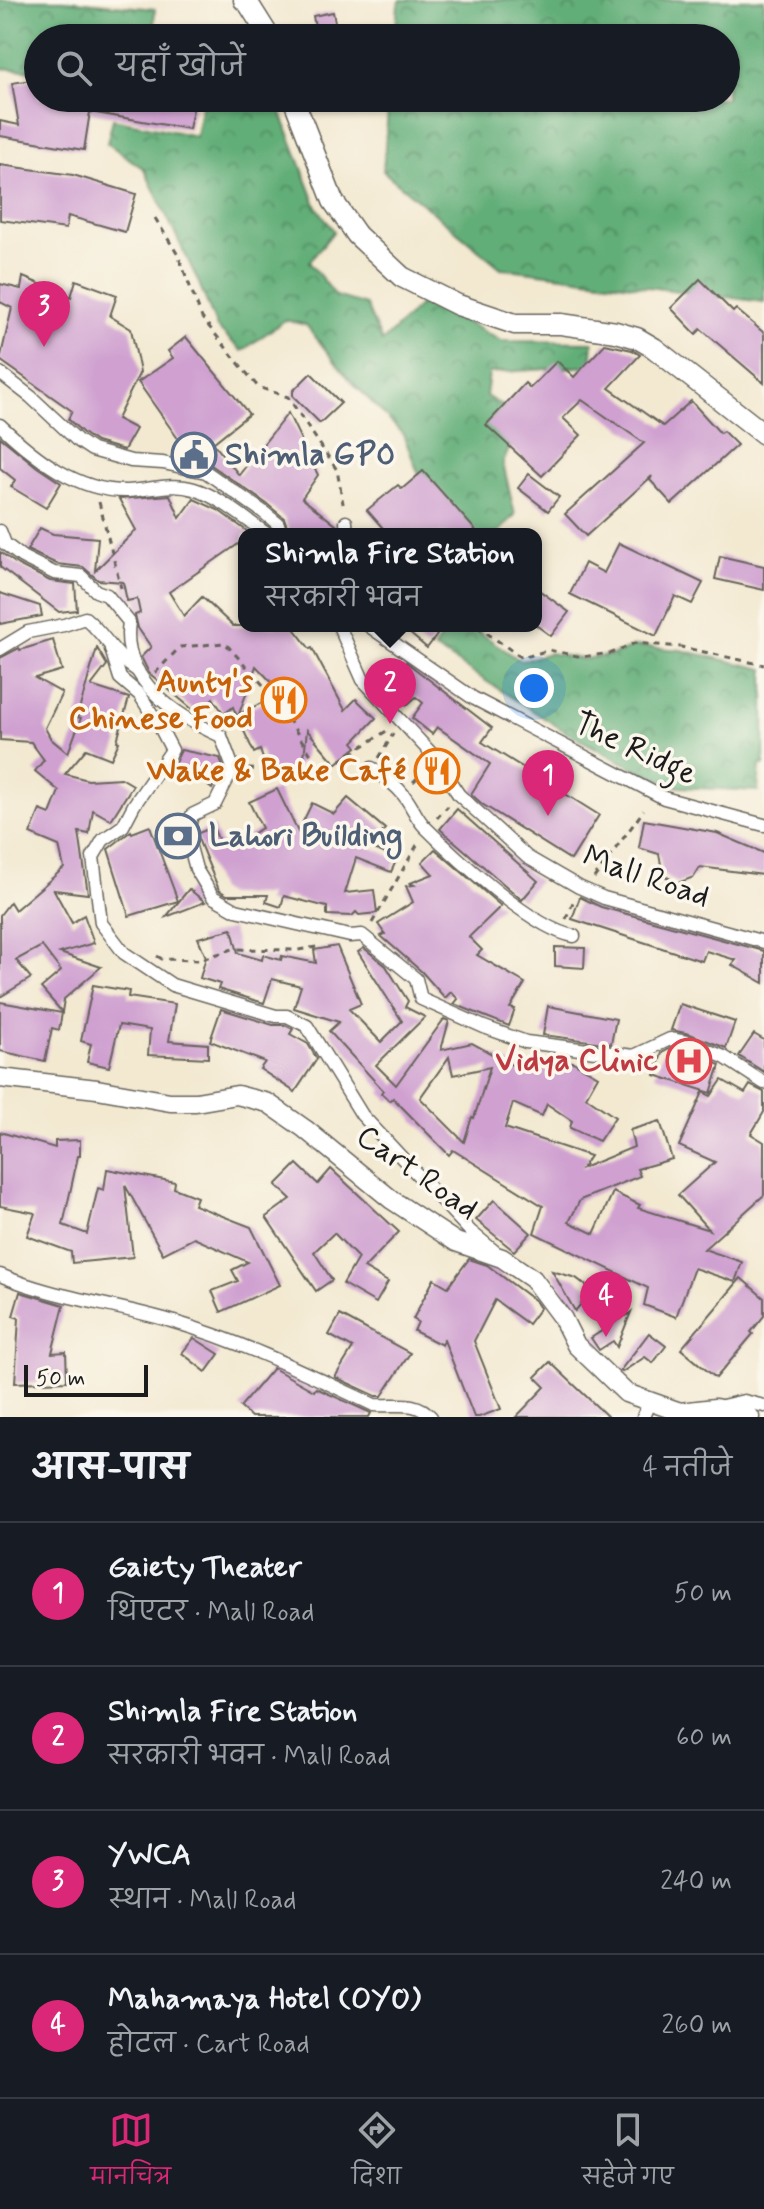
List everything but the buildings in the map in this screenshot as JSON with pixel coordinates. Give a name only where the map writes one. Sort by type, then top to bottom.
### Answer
[{"type":"main road","points":[[244,0],[261,24]]},
{"type":"main road","points":[[298,112],[333,201],[357,235],[402,277],[458,305],[515,324],[561,324],[637,338],[764,434]]},
{"type":"main road","name":"Cart Road","points":[[0,1078],[97,1089],[170,1102],[196,1102],[237,1095],[268,1103],[392,1200],[456,1242],[502,1258],[533,1279],[563,1319],[576,1345],[646,1410],[680,1412],[715,1408],[750,1417]]},
{"type":"street","points":[[0,373],[92,450],[131,461],[163,463],[206,472],[262,511],[279,528]]},
{"type":"street","points":[[0,425],[51,467],[96,488],[126,491],[172,486],[192,488],[205,493],[258,528]]},
{"type":"street","points":[[0,531],[5,544],[22,557],[54,573],[81,576],[96,591],[107,595],[129,622],[127,635],[145,685],[179,716],[221,736],[233,768],[215,804],[192,815],[187,834],[196,869],[213,897],[236,910],[350,936],[362,935],[416,979],[421,999],[526,1042],[634,1056],[670,1039],[679,1040],[724,1057],[764,1083]]},
{"type":"street","points":[[0,649],[28,632],[85,618],[97,628],[122,661],[138,671]]},
{"type":"street","name":"Mall Road","points":[[342,632],[363,680],[437,761],[459,795],[527,857],[582,889],[664,916],[764,942]]},
{"type":"street","name":"The Ridge","points":[[378,632],[473,698],[664,798],[764,825]]},
{"type":"street","points":[[111,649],[120,678],[140,695],[172,750],[123,826],[103,840],[93,857],[101,923],[124,953],[172,985],[276,1016],[287,1016],[307,1026],[362,1115],[471,1232],[502,1258]]},
{"type":"street","points":[[372,768],[402,792],[416,818],[426,829],[505,896],[567,935]]},
{"type":"street","points":[[0,1275],[79,1299],[172,1321],[269,1357],[374,1405],[413,1403],[431,1417]]},
{"type":"street","points":[[715,1408],[744,1401],[764,1406]]},
{"type":"path","points":[[155,218],[178,255],[202,318],[258,387],[288,397],[337,470],[346,528]]},
{"type":"path","points":[[96,488],[122,593]]},
{"type":"path","points":[[485,632],[522,658],[549,650],[582,657],[612,653],[635,643],[681,647],[764,665]]},
{"type":"path","points":[[145,685],[180,647],[225,643],[274,697],[322,772]]},
{"type":"path","points":[[372,768],[401,721]]},
{"type":"path","points":[[233,768],[322,772],[401,721]]},
{"type":"path","points":[[402,792],[437,761]]},
{"type":"path","points":[[372,942],[370,926],[426,829],[459,795]]},
{"type":"path","points":[[567,935],[582,889],[644,810]]},
{"type":"path","points":[[150,952],[162,959],[199,960],[233,949],[298,950],[346,940],[350,936]]},
{"type":"green space","points":[[0,0],[63,0],[155,9],[154,24],[24,24],[24,70],[0,68]]},
{"type":"green space","points":[[401,0],[764,0],[764,302],[501,268],[383,171],[388,112],[740,112],[740,24],[396,24]]},
{"type":"green space","points":[[200,112],[280,112],[317,207],[334,231],[309,262],[336,296],[366,305],[382,342],[425,300],[501,341],[593,342],[591,366],[489,373],[486,396],[508,409],[513,439],[503,463],[515,515],[503,528],[472,528],[421,480],[403,434],[348,378],[306,325],[285,320],[242,351],[217,328],[144,169],[107,143],[113,119],[196,136]]},
{"type":"green space","points":[[445,632],[479,632],[521,661],[549,653],[583,659],[613,655],[635,646],[681,650],[764,669],[764,765],[760,765],[758,791],[678,787],[566,732],[434,648]]},
{"type":"place","name":"YWCA","points":[[44,347]]},
{"type":"place","name":"Shimla GPO","points":[[194,455]]},
{"type":"place","name":"Aunty's Chinese Food","points":[[284,700]]},
{"type":"place","name":"Shimla Fire Station","points":[[390,724]]},
{"type":"place","name":"Wake & Bake Café","points":[[437,771]]},
{"type":"place","name":"Gaiety Theater","points":[[548,816]]},
{"type":"place","name":"Lahori Building","points":[[178,836]]},
{"type":"place","name":"Vidya Clinic","points":[[689,1061]]},
{"type":"place","name":"Mahamaya Hotel (OYO)","points":[[606,1337]]}]
